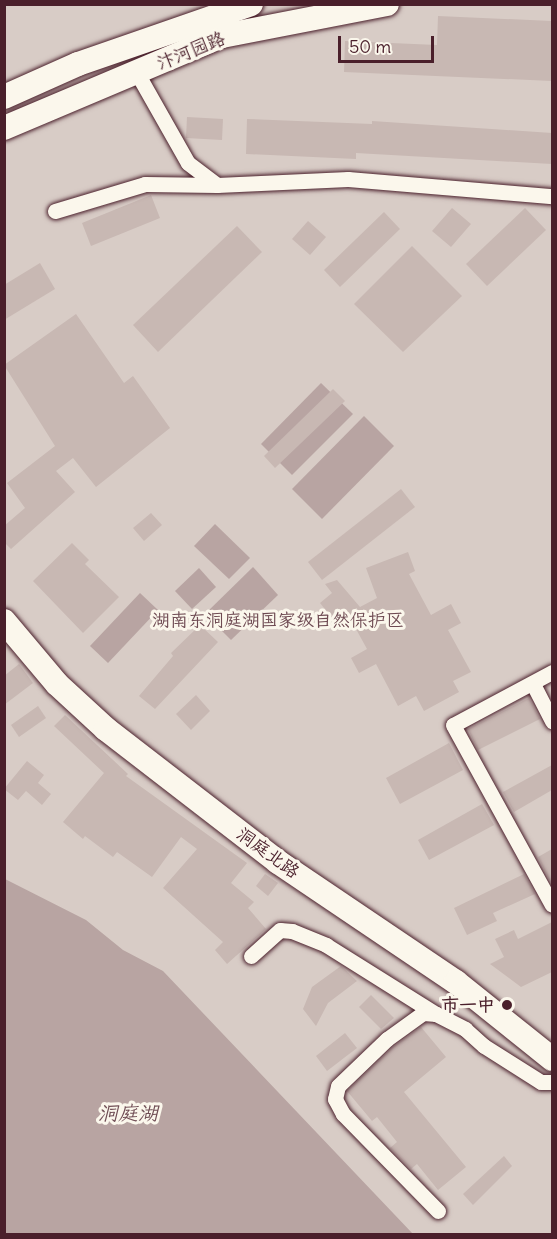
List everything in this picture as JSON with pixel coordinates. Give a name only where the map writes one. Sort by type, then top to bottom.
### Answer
[{"type":"main road","name":"汴河园路","points":[[4,97],[78,64],[251,4]]},
{"type":"main road","name":"汴河园路","points":[[4,128],[137,74],[222,36],[387,4]]},
{"type":"main road","name":"洞庭北路","points":[[4,608],[55,671],[118,731],[297,866],[552,1044]]},
{"type":"main road","name":"洞庭北路","points":[[4,621],[57,684],[106,729],[278,862],[456,982],[552,1059]]},
{"type":"street","points":[[137,74],[188,163],[217,185]]},
{"type":"street","points":[[55,211],[145,184],[217,185],[348,179],[552,196]]},
{"type":"street","points":[[552,672],[453,725],[552,905]]},
{"type":"street","points":[[533,684],[552,722]]},
{"type":"street","points":[[251,956],[280,930],[292,931],[326,945],[436,1014],[465,1029],[484,1046],[541,1082],[552,1082]]},
{"type":"street","points":[[436,1014],[423,1013],[387,1039],[338,1086],[335,1099],[343,1114],[438,1211]]},
{"type":"green space","name":"湖南东洞庭湖国家级自然保护区","points":[[5,5],[552,5],[552,1234],[5,1234]]},
{"type":"water","points":[[321,383],[353,414],[292,475],[261,444]]},
{"type":"water","points":[[364,416],[394,446],[322,519],[292,489]]},
{"type":"water","points":[[215,524],[250,558],[229,579],[194,546]]},
{"type":"water","points":[[253,567],[278,595],[231,640],[205,614]]},
{"type":"water","points":[[199,568],[216,587],[192,609],[175,591]]},
{"type":"water","points":[[140,593],[158,610],[108,663],[90,646]]},
{"type":"water","name":"洞庭湖","points":[[5,879],[86,920],[123,950],[163,971],[413,1234],[5,1234]]},
{"type":"building","points":[[438,16],[552,21],[552,81],[344,72],[345,41],[437,45]]},
{"type":"building","points":[[187,117],[223,119],[222,140],[186,138]]},
{"type":"building","points":[[247,119],[372,124],[372,121],[552,133],[552,164],[356,153],[356,159],[246,154]]},
{"type":"building","points":[[151,195],[160,218],[91,246],[82,223]]},
{"type":"building","points":[[452,208],[471,224],[451,247],[432,231]]},
{"type":"building","points":[[525,208],[546,230],[487,286],[466,264]]},
{"type":"building","points":[[384,212],[400,229],[340,287],[324,270]]},
{"type":"building","points":[[308,221],[326,237],[310,255],[292,239]]},
{"type":"building","points":[[237,226],[262,252],[158,352],[133,325]]},
{"type":"building","points":[[412,246],[462,296],[403,352],[354,304]]},
{"type":"building","points":[[40,263],[55,289],[4,320],[4,285]]},
{"type":"building","points":[[76,314],[124,383],[133,376],[170,428],[96,487],[73,458],[56,471],[75,492],[11,549],[4,542],[4,526],[25,508],[7,483],[55,446],[4,365]]},
{"type":"building","points":[[333,389],[345,401],[275,468],[264,456]]},
{"type":"building","points":[[401,489],[415,507],[322,580],[308,562]]},
{"type":"building","points":[[151,513],[162,525],[144,541],[133,528]]},
{"type":"building","points":[[72,543],[89,560],[85,564],[119,597],[83,633],[33,581]]},
{"type":"building","points":[[408,552],[415,571],[409,574],[431,615],[451,604],[461,623],[448,630],[471,672],[453,681],[459,692],[424,711],[416,696],[398,706],[376,664],[359,673],[351,658],[367,649],[345,609],[333,619],[320,603],[332,593],[325,584],[337,580],[360,607],[377,598],[366,568]]},
{"type":"building","points":[[200,625],[218,642],[155,709],[139,696],[173,656],[171,653]]},
{"type":"building","points":[[19,664],[33,683],[4,705],[4,676]]},
{"type":"building","points":[[196,695],[210,711],[191,730],[176,714]]},
{"type":"building","points":[[529,698],[540,719],[478,750],[468,729]]},
{"type":"building","points":[[38,706],[46,718],[19,737],[11,725]]},
{"type":"building","points":[[65,715],[128,774],[126,776],[247,863],[231,883],[254,902],[248,908],[266,929],[227,964],[215,950],[223,942],[163,888],[197,849],[181,837],[152,877],[117,852],[113,857],[85,836],[83,839],[63,822],[104,773],[54,726]]},
{"type":"building","points":[[449,743],[463,770],[400,804],[386,778]]},
{"type":"building","points":[[27,761],[44,775],[38,783],[51,794],[42,805],[26,791],[18,800],[4,789]]},
{"type":"building","points":[[552,765],[552,790],[514,812],[503,792]]},
{"type":"building","points":[[482,804],[494,825],[429,860],[418,840]]},
{"type":"building","points":[[552,849],[552,885],[538,857]]},
{"type":"building","points":[[265,874],[278,883],[268,896],[256,886]]},
{"type":"building","points":[[524,874],[535,894],[493,913],[497,921],[467,935],[454,908]]},
{"type":"building","points":[[552,922],[552,972],[521,987],[490,964],[504,957],[495,939],[514,930],[518,939]]},
{"type":"building","points":[[341,966],[357,981],[328,1003],[316,1026],[303,1009],[312,987]]},
{"type":"building","points":[[371,995],[394,1018],[381,1029],[359,1007]]},
{"type":"building","points":[[421,1027],[446,1057],[404,1092],[466,1167],[438,1190],[417,1164],[411,1169],[390,1148],[397,1142],[377,1117],[372,1121],[347,1091],[393,1047]]},
{"type":"building","points":[[345,1033],[357,1048],[327,1071],[316,1056]]},
{"type":"building","points":[[504,1156],[512,1166],[473,1205],[463,1194]]},
{"type":"place","name":"市一中","points":[[507,1005]]}]
